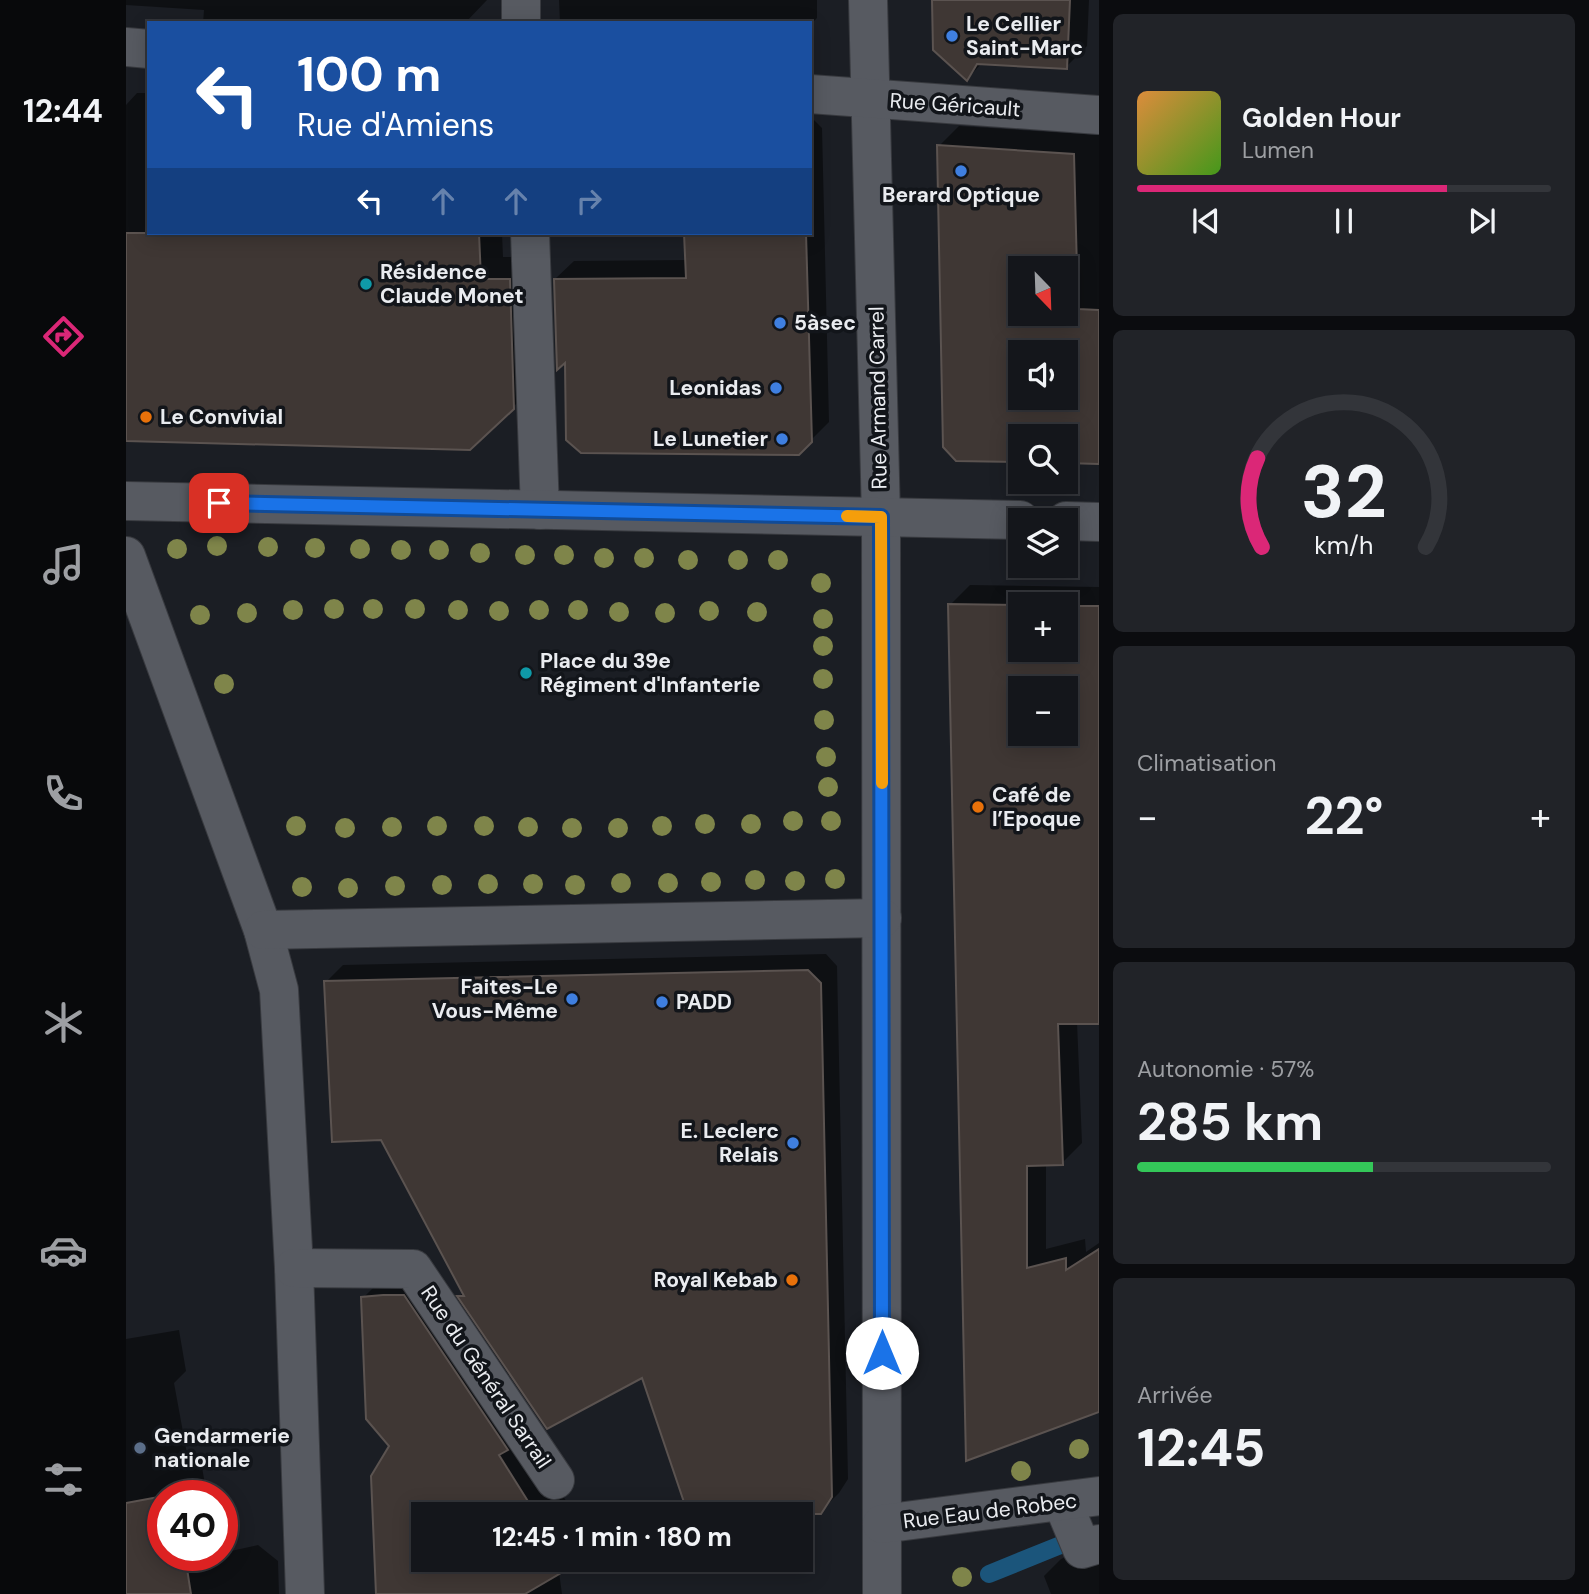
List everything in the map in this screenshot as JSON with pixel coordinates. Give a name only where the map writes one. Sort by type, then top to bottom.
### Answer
[{"type":"street","points":[[521,0],[522,21]]},
{"type":"street","name":"Rue Armand Carrel","points":[[868,0],[881,517],[882,1594]]},
{"type":"street","points":[[126,47],[147,49]]},
{"type":"street","name":"Rue Géricault","points":[[812,94],[1099,115]]},
{"type":"street","points":[[530,235],[540,510]]},
{"type":"street","points":[[126,501],[1008,520]]},
{"type":"street","points":[[1078,521],[1099,522]]},
{"type":"street","points":[[126,556],[263,930],[278,990],[294,1268],[305,1594]]},
{"type":"street","points":[[263,930],[882,918]]},
{"type":"street","name":"Rue du Général Sarrail","points":[[294,1268],[413,1269],[555,1480]]},
{"type":"street","name":"Rue Eau de Robec","points":[[882,1524],[1099,1496]]},
{"type":"street","points":[[1062,1501],[1082,1549],[1099,1544]]},
{"type":"building","points":[[932,0],[1070,0],[1067,69],[977,64],[967,81],[933,50]]},
{"type":"building","points":[[937,145],[1074,154],[1077,256],[1008,256],[1008,326],[1078,326],[1078,309],[1099,310],[1099,464],[1078,463],[1078,424],[1008,424],[1008,462],[956,461],[943,447]]},
{"type":"building","points":[[126,233],[479,235],[481,279],[510,279],[514,409],[470,450],[126,441]]},
{"type":"building","points":[[684,235],[806,235],[812,442],[799,455],[581,453],[566,440],[565,363],[557,370],[554,279],[686,278]]},
{"type":"building","points":[[948,604],[1008,605],[1008,662],[1078,662],[1078,606],[1099,606],[1099,1024],[1058,1024],[1063,1165],[1027,1166],[1027,1268],[1066,1258],[1066,1270],[1099,1249],[1099,1412],[966,1461]]},
{"type":"building","points":[[808,970],[821,983],[832,1497],[821,1514],[813,1514],[813,1502],[684,1502],[642,1378],[547,1429],[457,1296],[464,1296],[381,1140],[332,1142],[324,981]]},
{"type":"building","points":[[404,1295],[508,1450],[499,1455],[528,1502],[411,1502],[411,1572],[563,1572],[525,1594],[376,1594],[371,1476],[389,1446],[366,1419],[361,1297]]},
{"type":"building","points":[[147,1499],[147,1571],[187,1571],[191,1594],[126,1594],[126,1503]]},
{"type":"waterway","points":[[989,1574],[1073,1540]]},
{"type":"slow traffic","points":[[847,516],[881,517],[882,783]]},
{"type":"place","name":"Le Cellier Saint-Marc","points":[[952,36]]},
{"type":"place","name":"Berard Optique","points":[[961,171]]},
{"type":"place","name":"Résidence Claude Monet","points":[[366,284]]},
{"type":"place","name":"5àsec","points":[[780,323]]},
{"type":"place","name":"Leonidas","points":[[776,388]]},
{"type":"place","name":"Le Convivial","points":[[146,417]]},
{"type":"place","name":"Le Lunetier","points":[[782,439]]},
{"type":"place","name":"Place du 39e Régiment d'Infanterie","points":[[526,673]]},
{"type":"place","name":"Café de l’Epoque","points":[[978,807]]},
{"type":"place","name":"Faites-Le Vous-Même","points":[[572,999]]},
{"type":"place","name":"PADD","points":[[662,1002]]},
{"type":"place","name":"E. Leclerc Relais","points":[[793,1143]]},
{"type":"place","name":"Royal Kebab","points":[[792,1280]]},
{"type":"place","name":"Gendarmerie nationale","points":[[140,1448]]},
{"type":"route","points":[[219,503],[881,517],[882,1353]]}]
